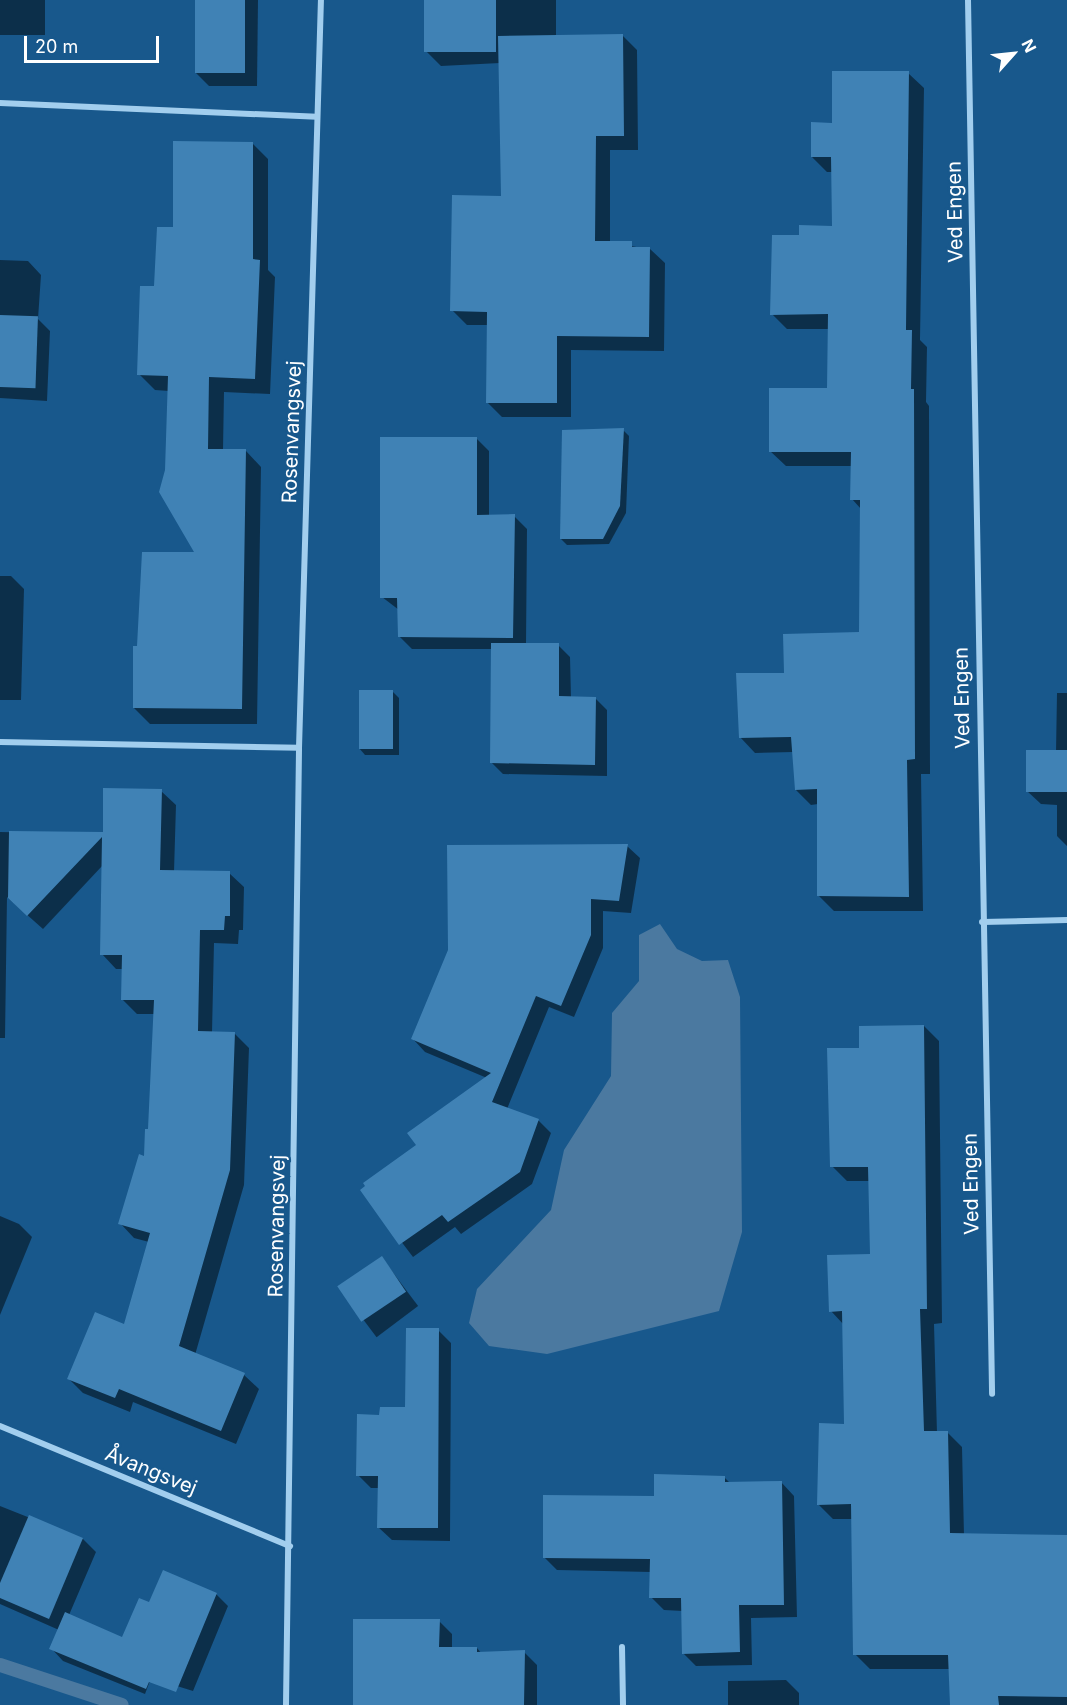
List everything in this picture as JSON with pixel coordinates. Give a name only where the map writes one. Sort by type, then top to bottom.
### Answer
[{"type":"street","name":"Rosenvangsvej","points":[[286,1705],[290,1546],[299,748],[321,0]]},
{"type":"street","name":"Ved Engen","points":[[968,0],[982,922],[992,1395]]},
{"type":"street","points":[[0,103],[317,117]]},
{"type":"street","points":[[0,742],[299,748]]},
{"type":"street","points":[[982,922],[1067,920]]},
{"type":"street","name":"Åvangsvej","points":[[0,1426],[290,1546]]},
{"type":"street","points":[[622,1647],[623,1705]]},
{"type":"water","points":[[660,924],[677,949],[702,961],[728,960],[740,997],[742,1232],[719,1311],[547,1354],[489,1346],[469,1323],[477,1289],[551,1210],[564,1150],[611,1076],[612,1013],[639,981],[639,935]]},
{"type":"building","points":[[195,0],[245,0],[245,73],[195,73]]},
{"type":"building","points":[[424,0],[496,0],[496,52],[424,52]]},
{"type":"building","points":[[623,34],[624,136],[596,136],[595,241],[632,241],[632,247],[650,247],[649,337],[557,336],[557,403],[486,403],[487,312],[450,311],[452,195],[501,196],[498,36]]},
{"type":"building","points":[[832,71],[909,71],[906,330],[912,330],[911,389],[914,389],[915,759],[907,760],[909,897],[817,896],[817,789],[795,790],[791,737],[739,738],[736,673],[784,673],[783,634],[859,632],[860,500],[850,500],[851,452],[769,452],[769,388],[827,388],[828,314],[770,315],[772,235],[799,235],[799,225],[832,226],[831,157],[811,157],[811,122],[832,123]]},
{"type":"building","points":[[173,141],[253,142],[253,259],[260,260],[255,379],[209,377],[208,449],[246,449],[242,709],[133,708],[133,646],[137,646],[142,552],[194,552],[159,492],[165,470],[168,376],[137,375],[140,286],[154,286],[157,227],[173,227]]},
{"type":"building","points":[[0,315],[38,316],[35,388],[0,387]]},
{"type":"building","points":[[624,428],[620,506],[603,539],[560,539],[562,430]]},
{"type":"building","points":[[380,437],[477,437],[477,515],[515,514],[513,638],[398,637],[397,598],[380,598]]},
{"type":"building","points":[[491,643],[559,643],[559,696],[596,697],[595,765],[490,763]]},
{"type":"building","points":[[359,690],[393,690],[393,749],[359,749]]},
{"type":"building","points":[[1026,750],[1067,750],[1067,792],[1026,792]]},
{"type":"building","points":[[103,788],[162,789],[160,870],[230,871],[230,916],[225,916],[224,930],[200,930],[198,1031],[235,1032],[230,1170],[179,1346],[245,1373],[221,1431],[119,1389],[115,1398],[67,1379],[95,1312],[124,1324],[150,1233],[118,1224],[139,1154],[144,1156],[145,1129],[148,1129],[154,1000],[121,1000],[122,955],[100,955],[102,837],[27,916],[8,898],[9,831],[103,832]]},
{"type":"building","points":[[628,844],[619,901],[591,899],[591,935],[561,1006],[536,996],[492,1102],[539,1119],[520,1172],[448,1222],[442,1215],[399,1245],[360,1190],[365,1186],[363,1183],[416,1145],[407,1133],[491,1073],[411,1039],[448,950],[447,845]]},
{"type":"building","points":[[924,1025],[927,1309],[920,1309],[924,1431],[948,1431],[950,1533],[1067,1535],[1067,1697],[998,1696],[999,1705],[950,1705],[948,1655],[853,1655],[851,1504],[817,1505],[819,1423],[844,1424],[842,1311],[829,1312],[827,1255],[870,1254],[868,1167],[830,1167],[827,1048],[859,1048],[859,1026]]},
{"type":"building","points":[[382,1256],[406,1292],[361,1322],[337,1286]]},
{"type":"building","points":[[406,1328],[439,1328],[438,1528],[377,1528],[378,1476],[356,1476],[357,1414],[379,1415],[380,1407],[405,1407]]},
{"type":"building","points":[[654,1474],[725,1476],[725,1482],[782,1481],[784,1605],[739,1605],[740,1652],[682,1654],[681,1598],[649,1598],[650,1559],[543,1558],[543,1495],[654,1496]]},
{"type":"building","points":[[29,1515],[83,1538],[49,1619],[0,1598],[0,1583]]},
{"type":"building","points":[[163,1570],[217,1593],[176,1692],[149,1682],[146,1689],[49,1649],[65,1612],[122,1637],[139,1598],[149,1602]]},
{"type":"building","points":[[353,1619],[440,1619],[439,1647],[477,1647],[477,1652],[525,1650],[524,1705],[353,1705]]},
{"type":"waterway","points":[[0,1665],[122,1705]]}]
